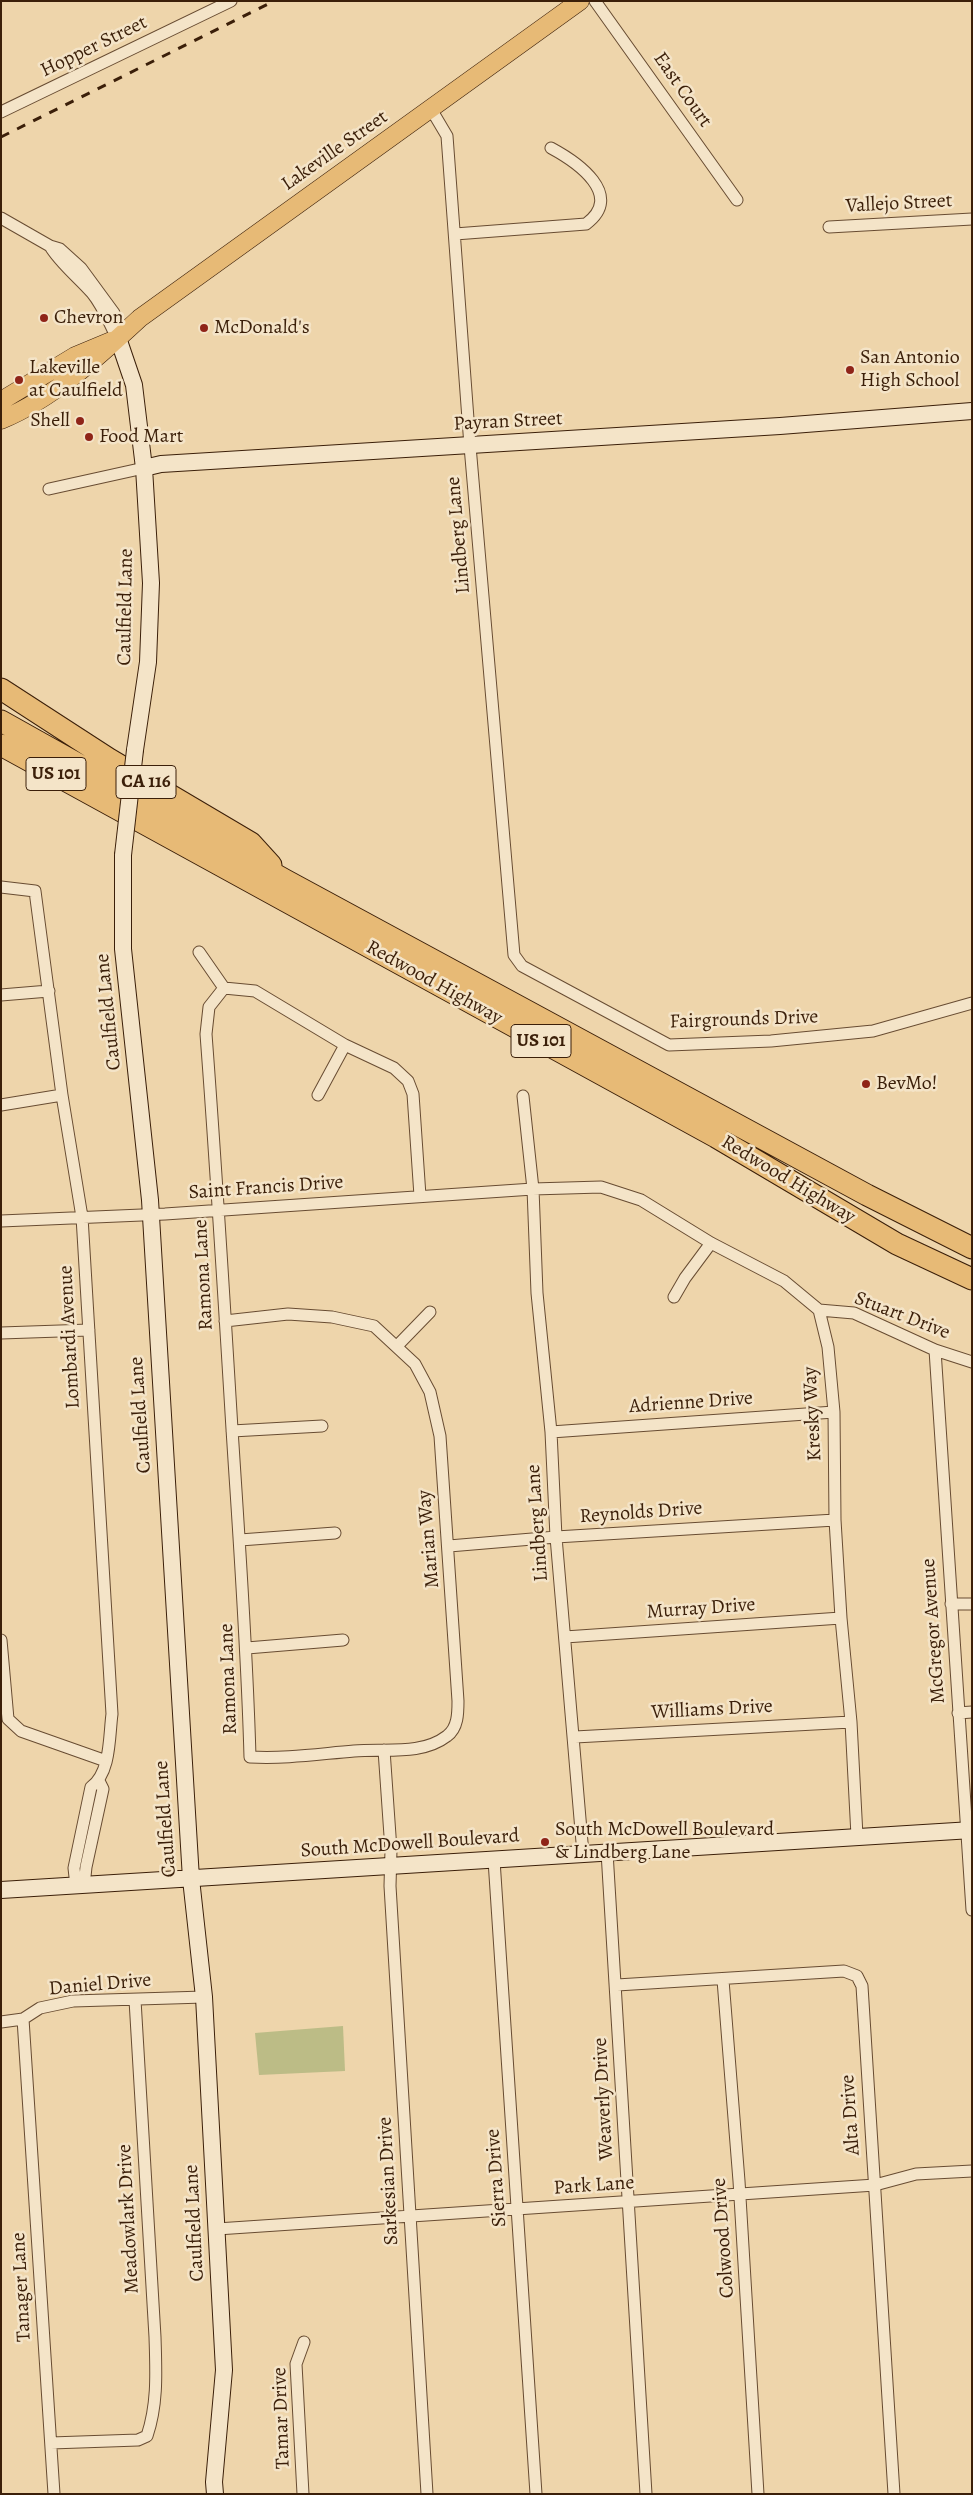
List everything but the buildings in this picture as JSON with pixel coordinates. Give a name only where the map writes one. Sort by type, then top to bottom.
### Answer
[{"type":"highway","name":"CA 116","points":[[1,689],[109,759],[251,843],[285,880]]},
{"type":"highway","name":"Redwood Highway","points":[[1,721],[285,880],[866,1195],[972,1248]]},
{"type":"highway","name":"Redwood Highway","points":[[1,744],[278,898],[716,1137],[897,1244],[972,1279]]},
{"type":"highway","name":"CA 116","points":[[1,755],[110,803]]},
{"type":"main road","name":"Lakeville Street","points":[[1,420],[44,395],[99,356],[140,318],[580,1]]},
{"type":"main road","name":"Lakeville Street","points":[[1,401],[75,356],[118,338]]},
{"type":"main road","name":"Caulfield Lane","points":[[118,338],[134,385],[144,468],[151,583],[150,622],[143,707],[135,750],[123,855],[123,949],[150,1214],[191,1879],[204,1996],[224,2370],[214,2482],[215,2494]]},
{"type":"main road","name":"Payran Street","points":[[144,468],[161,464],[780,426],[972,411]]},
{"type":"main road","name":"South McDowell Boulevard","points":[[1,1890],[857,1836],[969,1831]]},
{"type":"street","name":"Hopper Street","points":[[1,112],[230,1]]},
{"type":"street","name":"East Court","points":[[596,1],[737,200]]},
{"type":"street","name":"Lindberg Lane","points":[[431,109],[447,136],[470,446],[514,955],[517,962]]},
{"type":"street","points":[[455,234],[586,224],[594,218],[602,201],[600,189],[575,161],[551,148]]},
{"type":"street","name":"Caulfield Lane","points":[[1,218],[50,246],[56,258],[69,267],[93,295],[118,338]]},
{"type":"street","name":"Vallejo Street","points":[[829,227],[972,219]]},
{"type":"street","name":"Payran Street","points":[[49,489],[144,468]]},
{"type":"street","name":"Lombardi Avenue","points":[[1,887],[35,891],[62,1095],[82,1217],[112,1714],[106,1761],[100,1781],[92,1787],[74,1868],[80,1886]]},
{"type":"street","points":[[199,952],[224,988],[255,991],[345,1045],[394,1068],[408,1081],[413,1094],[420,1196]]},
{"type":"street","name":"Fairgrounds Drive","points":[[517,962],[669,1045],[771,1041],[873,1031],[972,1003]]},
{"type":"street","name":"Ramona Lane","points":[[224,988],[209,1007],[206,1034],[220,1210],[232,1430],[247,1648],[250,1757],[310,1757],[354,1751],[384,1750]]},
{"type":"street","points":[[1,994],[49,991]]},
{"type":"street","points":[[318,1095],[345,1045]]},
{"type":"street","points":[[1,1105],[62,1095]]},
{"type":"street","name":"Lindberg Lane","points":[[523,1096],[532,1189],[537,1293],[551,1432],[556,1537],[574,1736],[582,1854]]},
{"type":"street","points":[[532,1189],[600,1187],[641,1200],[711,1243],[784,1281],[818,1310]]},
{"type":"street","name":"Saint Francis Drive","points":[[1,1221],[220,1210],[532,1189]]},
{"type":"street","points":[[674,1297],[685,1278],[711,1243]]},
{"type":"street","name":"Stuart Drive","points":[[818,1310],[854,1313],[935,1350],[972,1362]]},
{"type":"street","name":"Kresky Way","points":[[818,1310],[828,1347],[834,1412],[835,1520],[841,1618],[851,1722],[857,1836]]},
{"type":"street","points":[[397,1346],[430,1312]]},
{"type":"street","name":"Marian Way","points":[[226,1321],[288,1314],[332,1317],[374,1326],[415,1364],[430,1392],[440,1436],[449,1546],[458,1718],[449,1735],[434,1744],[407,1750],[384,1750]]},
{"type":"street","points":[[1,1334],[89,1330]]},
{"type":"street","name":"McGregor Avenue","points":[[935,1350],[958,1713],[969,1831],[972,1910]]},
{"type":"street","name":"Adrienne Drive","points":[[551,1432],[834,1412]]},
{"type":"street","points":[[232,1430],[322,1426]]},
{"type":"street","name":"Reynolds Drive","points":[[449,1546],[556,1537],[835,1520]]},
{"type":"street","points":[[240,1540],[335,1533]]},
{"type":"street","points":[[951,1604],[972,1604]]},
{"type":"street","name":"Murray Drive","points":[[565,1636],[841,1618]]},
{"type":"street","points":[[1,1640],[8,1718],[21,1731],[106,1761]]},
{"type":"street","points":[[247,1648],[343,1640]]},
{"type":"street","points":[[958,1713],[972,1712]]},
{"type":"street","name":"Williams Drive","points":[[574,1736],[851,1722]]},
{"type":"street","points":[[384,1750],[392,1866]]},
{"type":"street","name":"Weaverly Drive","points":[[607,1852],[646,2494]]},
{"type":"street","name":"Sierra Drive","points":[[494,1860],[536,2494]]},
{"type":"street","name":"Sarkesian Drive","points":[[392,1866],[390,1886],[427,2494]]},
{"type":"street","name":"Alta Drive","points":[[616,1985],[723,1980],[844,1971],[857,1976],[862,1986],[894,2494]]},
{"type":"street","name":"Colwood Drive","points":[[723,1980],[740,2194],[758,2494]]},
{"type":"street","name":"Daniel Drive","points":[[1,2022],[23,2019],[40,2008],[73,2001],[204,1996]]},
{"type":"street","name":"Meadowlark Drive","points":[[51,2443],[138,2440],[147,2436],[152,2419],[156,2388],[135,2000]]},
{"type":"street","name":"Tanager Lane","points":[[23,2019],[54,2494]]},
{"type":"street","name":"Park Lane","points":[[217,2229],[875,2185],[916,2174],[972,2170]]},
{"type":"street","name":"Tamar Drive","points":[[303,2494],[296,2364],[304,2342]]},
{"type":"green space","points":[[343,2026],[345,2071],[259,2075],[255,2033]]},
{"type":"railway","points":[[1,137],[274,1]]},
{"type":"place","name":"Chevron","points":[[44,318]]},
{"type":"place","name":"McDonald's","points":[[204,328]]},
{"type":"place","name":"San Antonio High School","points":[[850,370]]},
{"type":"place","name":"Lakeville at Caulfield","points":[[19,380]]},
{"type":"place","name":"Shell","points":[[80,421]]},
{"type":"place","name":"Food Mart","points":[[89,437]]},
{"type":"place","name":"BevMo!","points":[[866,1084]]},
{"type":"place","name":"South McDowell Boulevard & Lindberg Lane","points":[[545,1842]]}]
